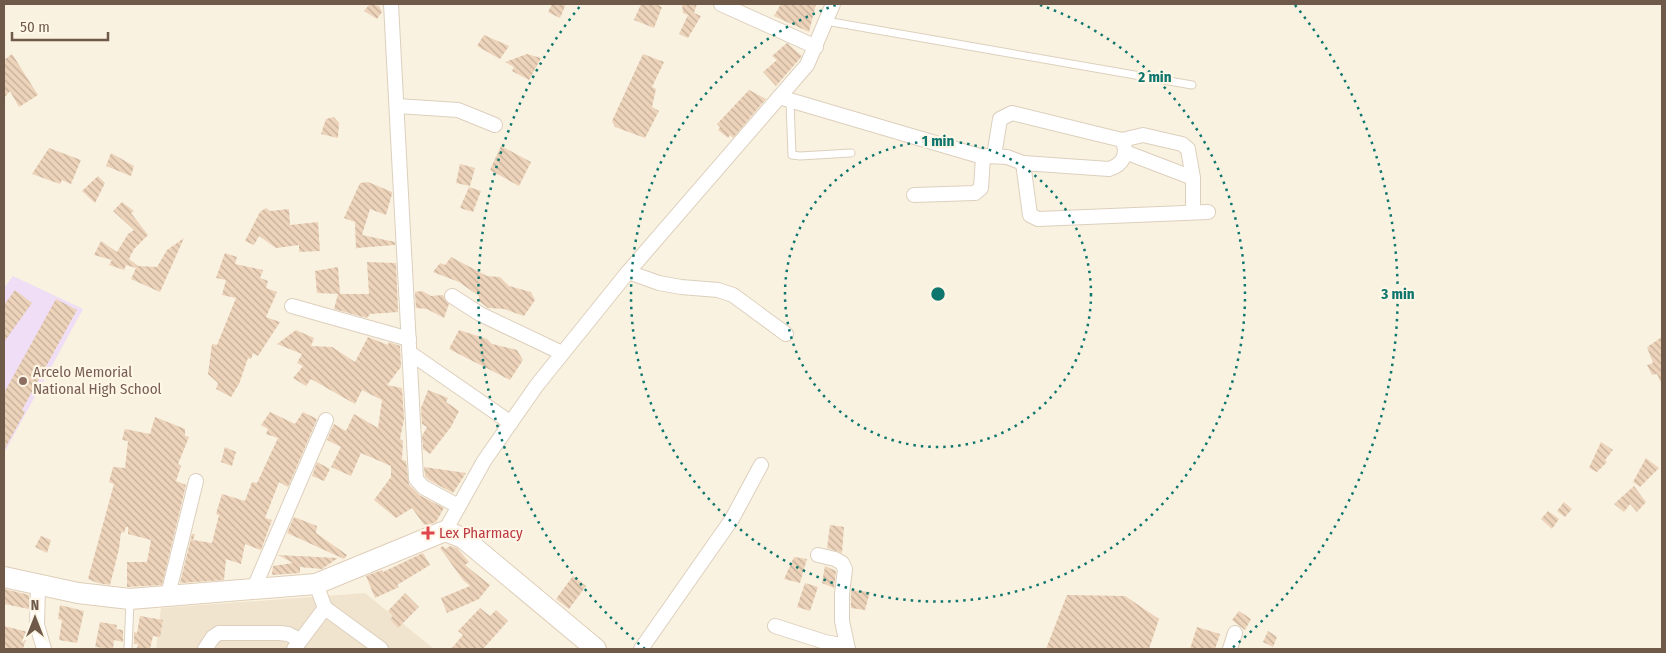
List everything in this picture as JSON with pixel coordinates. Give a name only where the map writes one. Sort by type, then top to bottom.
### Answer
[{"type":"street","points":[[391,4],[416,480],[423,487],[458,506]]},
{"type":"street","points":[[721,4],[816,47]]},
{"type":"street","points":[[4,577],[38,586],[78,593],[130,599],[316,584],[446,531],[484,461],[562,353],[628,272],[784,100],[816,47],[833,4]]},
{"type":"street","points":[[784,100],[988,156],[1015,158],[1023,162],[1110,169],[1122,162],[1123,146]]},
{"type":"street","points":[[397,106],[458,110],[495,125]]},
{"type":"street","points":[[914,195],[975,193],[981,188],[988,156],[1000,119],[1012,113],[1123,146],[1193,178]]},
{"type":"street","points":[[1123,146],[1143,134],[1182,144],[1188,148],[1193,178],[1193,212]]},
{"type":"street","points":[[1023,162],[1030,215],[1038,219],[1208,212]]},
{"type":"street","points":[[628,272],[660,283],[718,290],[733,295],[786,334]]},
{"type":"street","points":[[452,296],[480,314],[562,353]]},
{"type":"street","points":[[292,306],[410,346],[511,423]]},
{"type":"street","points":[[254,588],[326,420]]},
{"type":"street","points":[[641,649],[732,519],[761,465]]},
{"type":"street","points":[[168,595],[196,481]]},
{"type":"street","points":[[446,531],[463,538],[596,649]]},
{"type":"street","points":[[775,626],[847,647],[842,621],[842,594],[845,569],[842,563],[835,559],[818,555]]},
{"type":"street","points":[[316,584],[325,608],[381,649]]},
{"type":"street","points":[[38,586],[37,625],[44,649]]},
{"type":"street","points":[[205,649],[213,637],[219,633],[288,634],[297,645],[325,608]]},
{"type":"street","points":[[1230,649],[1235,633]]},
{"type":"lane","points":[[826,21],[1192,85]]},
{"type":"lane","points":[[784,100],[792,155],[850,153]]},
{"type":"lane","points":[[128,649],[130,599]]},
{"type":"shaded area","name":"Arcelo Memorial National High School","points":[[13,276],[83,309],[4,453],[4,288]]},
{"type":"shaded area","points":[[365,593],[434,649],[156,649],[161,608]]},
{"type":"building","points":[[370,4],[379,6],[382,12],[377,19],[364,11]]},
{"type":"building","points":[[552,4],[566,4],[560,18],[548,12]]},
{"type":"building","points":[[641,4],[655,4],[662,7],[654,28],[634,20]]},
{"type":"building","points":[[682,4],[697,4],[694,13],[701,16],[688,38],[679,34],[688,15],[683,13]]},
{"type":"building","points":[[781,4],[816,4],[809,32],[774,16]]},
{"type":"building","points":[[484,35],[509,46],[500,59],[477,46]]},
{"type":"building","points":[[787,43],[802,56],[776,86],[763,72],[777,60],[772,56]]},
{"type":"building","points":[[12,54],[38,95],[19,107],[10,91],[4,98],[4,60]]},
{"type":"building","points":[[527,54],[541,58],[529,80],[512,71],[514,67],[505,62]]},
{"type":"building","points":[[643,54],[664,62],[652,87],[656,89],[652,107],[659,111],[645,138],[615,127],[612,121]]},
{"type":"building","points":[[749,90],[766,99],[733,138],[730,135],[728,138],[718,130],[720,127],[717,124]]},
{"type":"building","points":[[334,117],[339,123],[338,138],[321,134],[326,119]]},
{"type":"building","points":[[501,146],[531,162],[519,186],[490,170]]},
{"type":"building","points":[[49,148],[81,160],[71,184],[62,180],[60,184],[32,174]]},
{"type":"building","points":[[111,153],[134,166],[131,176],[106,166]]},
{"type":"building","points":[[460,164],[475,168],[470,186],[456,183]]},
{"type":"building","points":[[98,176],[105,183],[95,203],[82,191]]},
{"type":"building","points":[[368,182],[392,192],[392,194],[386,215],[370,209],[362,235],[395,242],[395,245],[357,248],[356,250],[355,222],[344,218],[360,183]]},
{"type":"building","points":[[469,187],[481,191],[473,212],[460,208]]},
{"type":"building","points":[[122,202],[134,211],[131,213],[148,235],[134,249],[129,259],[138,266],[157,267],[167,250],[184,238],[160,292],[131,279],[136,268],[126,265],[124,270],[109,265],[112,260],[94,255],[101,241],[117,252],[128,234],[134,230],[113,211]]},
{"type":"building","points":[[266,208],[270,211],[289,209],[290,225],[318,222],[320,251],[299,252],[299,245],[276,248],[259,236],[254,245],[245,241],[260,212]]},
{"type":"building","points":[[225,253],[237,257],[235,264],[263,270],[260,278],[268,281],[266,288],[277,292],[266,317],[280,322],[258,356],[253,353],[251,359],[248,358],[239,384],[231,397],[216,389],[218,383],[208,374],[212,344],[217,345],[236,298],[222,295],[226,280],[216,278]]},
{"type":"building","points":[[451,257],[487,276],[500,277],[509,286],[531,292],[535,300],[524,316],[504,309],[488,308],[479,301],[479,296],[459,282],[433,272],[440,263],[445,265]]},
{"type":"building","points":[[367,262],[396,263],[398,312],[370,314],[367,318],[334,309],[338,294],[369,294]]},
{"type":"building","points":[[338,267],[340,294],[317,293],[315,271]]},
{"type":"building","points":[[15,290],[32,303],[4,342],[4,305]]},
{"type":"building","points":[[422,291],[431,296],[443,295],[449,304],[444,318],[427,309],[416,308],[415,292]]},
{"type":"building","points":[[56,299],[77,310],[22,410],[25,412],[4,450],[4,393]]},
{"type":"building","points":[[296,330],[314,338],[311,346],[332,347],[355,362],[368,337],[388,345],[389,342],[400,346],[401,367],[387,385],[402,388],[404,419],[400,439],[403,441],[402,460],[406,461],[409,485],[419,495],[444,508],[436,522],[425,526],[412,508],[396,518],[374,500],[391,477],[391,466],[361,453],[351,476],[331,467],[341,447],[327,440],[334,424],[346,431],[354,414],[378,428],[382,400],[362,390],[355,404],[311,379],[306,386],[293,378],[303,366],[297,363],[302,354],[277,344]]},
{"type":"building","points":[[459,330],[487,339],[492,344],[517,350],[523,360],[510,380],[449,349]]},
{"type":"building","points":[[1662,337],[1662,385],[1657,374],[1652,375],[1647,365],[1653,363],[1647,347]]},
{"type":"building","points":[[428,390],[448,398],[446,402],[459,411],[451,427],[430,454],[423,449],[422,436],[427,427],[422,424],[421,408]]},
{"type":"building","points":[[270,412],[295,424],[303,412],[317,419],[288,487],[279,482],[265,518],[272,520],[261,550],[245,544],[241,564],[226,559],[224,580],[180,583],[192,534],[195,534],[193,540],[212,543],[219,515],[216,514],[222,494],[245,501],[252,482],[257,483],[278,438],[266,434],[268,429],[261,425]]},
{"type":"building","points":[[155,417],[185,429],[185,436],[189,437],[178,464],[181,466],[176,481],[186,485],[162,585],[127,587],[127,562],[147,562],[151,540],[128,534],[128,527],[126,527],[124,533],[121,532],[110,585],[98,583],[88,579],[114,484],[109,482],[113,467],[125,468],[128,441],[122,440],[125,429],[150,434]]},
{"type":"building","points":[[1601,442],[1613,450],[1605,460],[1607,462],[1597,472],[1589,468]]},
{"type":"building","points":[[225,447],[236,452],[232,466],[221,462]]},
{"type":"building","points":[[1646,458],[1659,468],[1640,487],[1633,482]]},
{"type":"building","points":[[317,462],[330,469],[324,481],[312,476]]},
{"type":"building","points":[[424,467],[466,473],[453,493],[429,480],[425,476]]},
{"type":"building","points":[[1634,486],[1646,502],[1637,512],[1630,504],[1624,512],[1614,504]]},
{"type":"building","points":[[1564,502],[1572,509],[1565,517],[1557,511]]},
{"type":"building","points":[[1548,511],[1559,519],[1552,529],[1541,519]]},
{"type":"building","points":[[294,517],[317,526],[316,533],[347,555],[344,559],[287,533]]},
{"type":"building","points":[[830,525],[844,527],[842,553],[827,548]]},
{"type":"building","points":[[41,536],[51,540],[47,553],[35,547]]},
{"type":"building","points":[[443,546],[445,549],[450,546],[457,548],[469,562],[465,565],[490,585],[479,599],[447,613],[441,598],[470,586],[463,580],[440,548]]},
{"type":"building","points":[[423,553],[430,565],[397,585],[399,587],[375,598],[366,576],[382,570],[383,572]]},
{"type":"building","points":[[278,555],[338,558],[322,569],[300,567],[300,573],[272,575],[273,566],[293,563]]},
{"type":"building","points":[[794,557],[807,559],[800,583],[784,579]]},
{"type":"building","points":[[825,566],[836,571],[834,588],[822,583]]},
{"type":"building","points":[[573,576],[586,586],[569,609],[556,599]]},
{"type":"building","points":[[805,583],[818,587],[810,611],[797,607]]},
{"type":"building","points":[[4,589],[29,595],[29,609],[4,604]]},
{"type":"building","points":[[851,590],[870,592],[865,610],[851,608]]},
{"type":"building","points":[[405,593],[419,607],[398,628],[390,619],[393,616],[388,611]]},
{"type":"building","points":[[1067,595],[1125,596],[1159,619],[1149,649],[1046,649]]},
{"type":"building","points":[[60,605],[84,611],[77,643],[59,640],[62,620],[58,619]]},
{"type":"building","points":[[480,608],[490,616],[496,610],[508,621],[483,649],[451,649],[463,635],[458,631]]},
{"type":"building","points":[[1239,611],[1251,619],[1245,630],[1232,620]]},
{"type":"building","points":[[140,616],[163,620],[160,637],[153,636],[150,649],[137,649],[138,644],[134,644],[134,632],[137,633]]},
{"type":"building","points":[[100,622],[117,625],[116,629],[123,630],[123,642],[114,640],[113,649],[95,647]]},
{"type":"building","points":[[4,626],[28,632],[23,649],[4,649]]},
{"type":"building","points":[[1197,627],[1220,634],[1215,649],[1190,649]]},
{"type":"building","points":[[1268,631],[1277,637],[1273,647],[1263,642]]},
{"type":"place","name":"Arcelo Memorial National High School","points":[[23,381]]},
{"type":"place","name":"Lex Pharmacy","points":[[428,533]]}]
